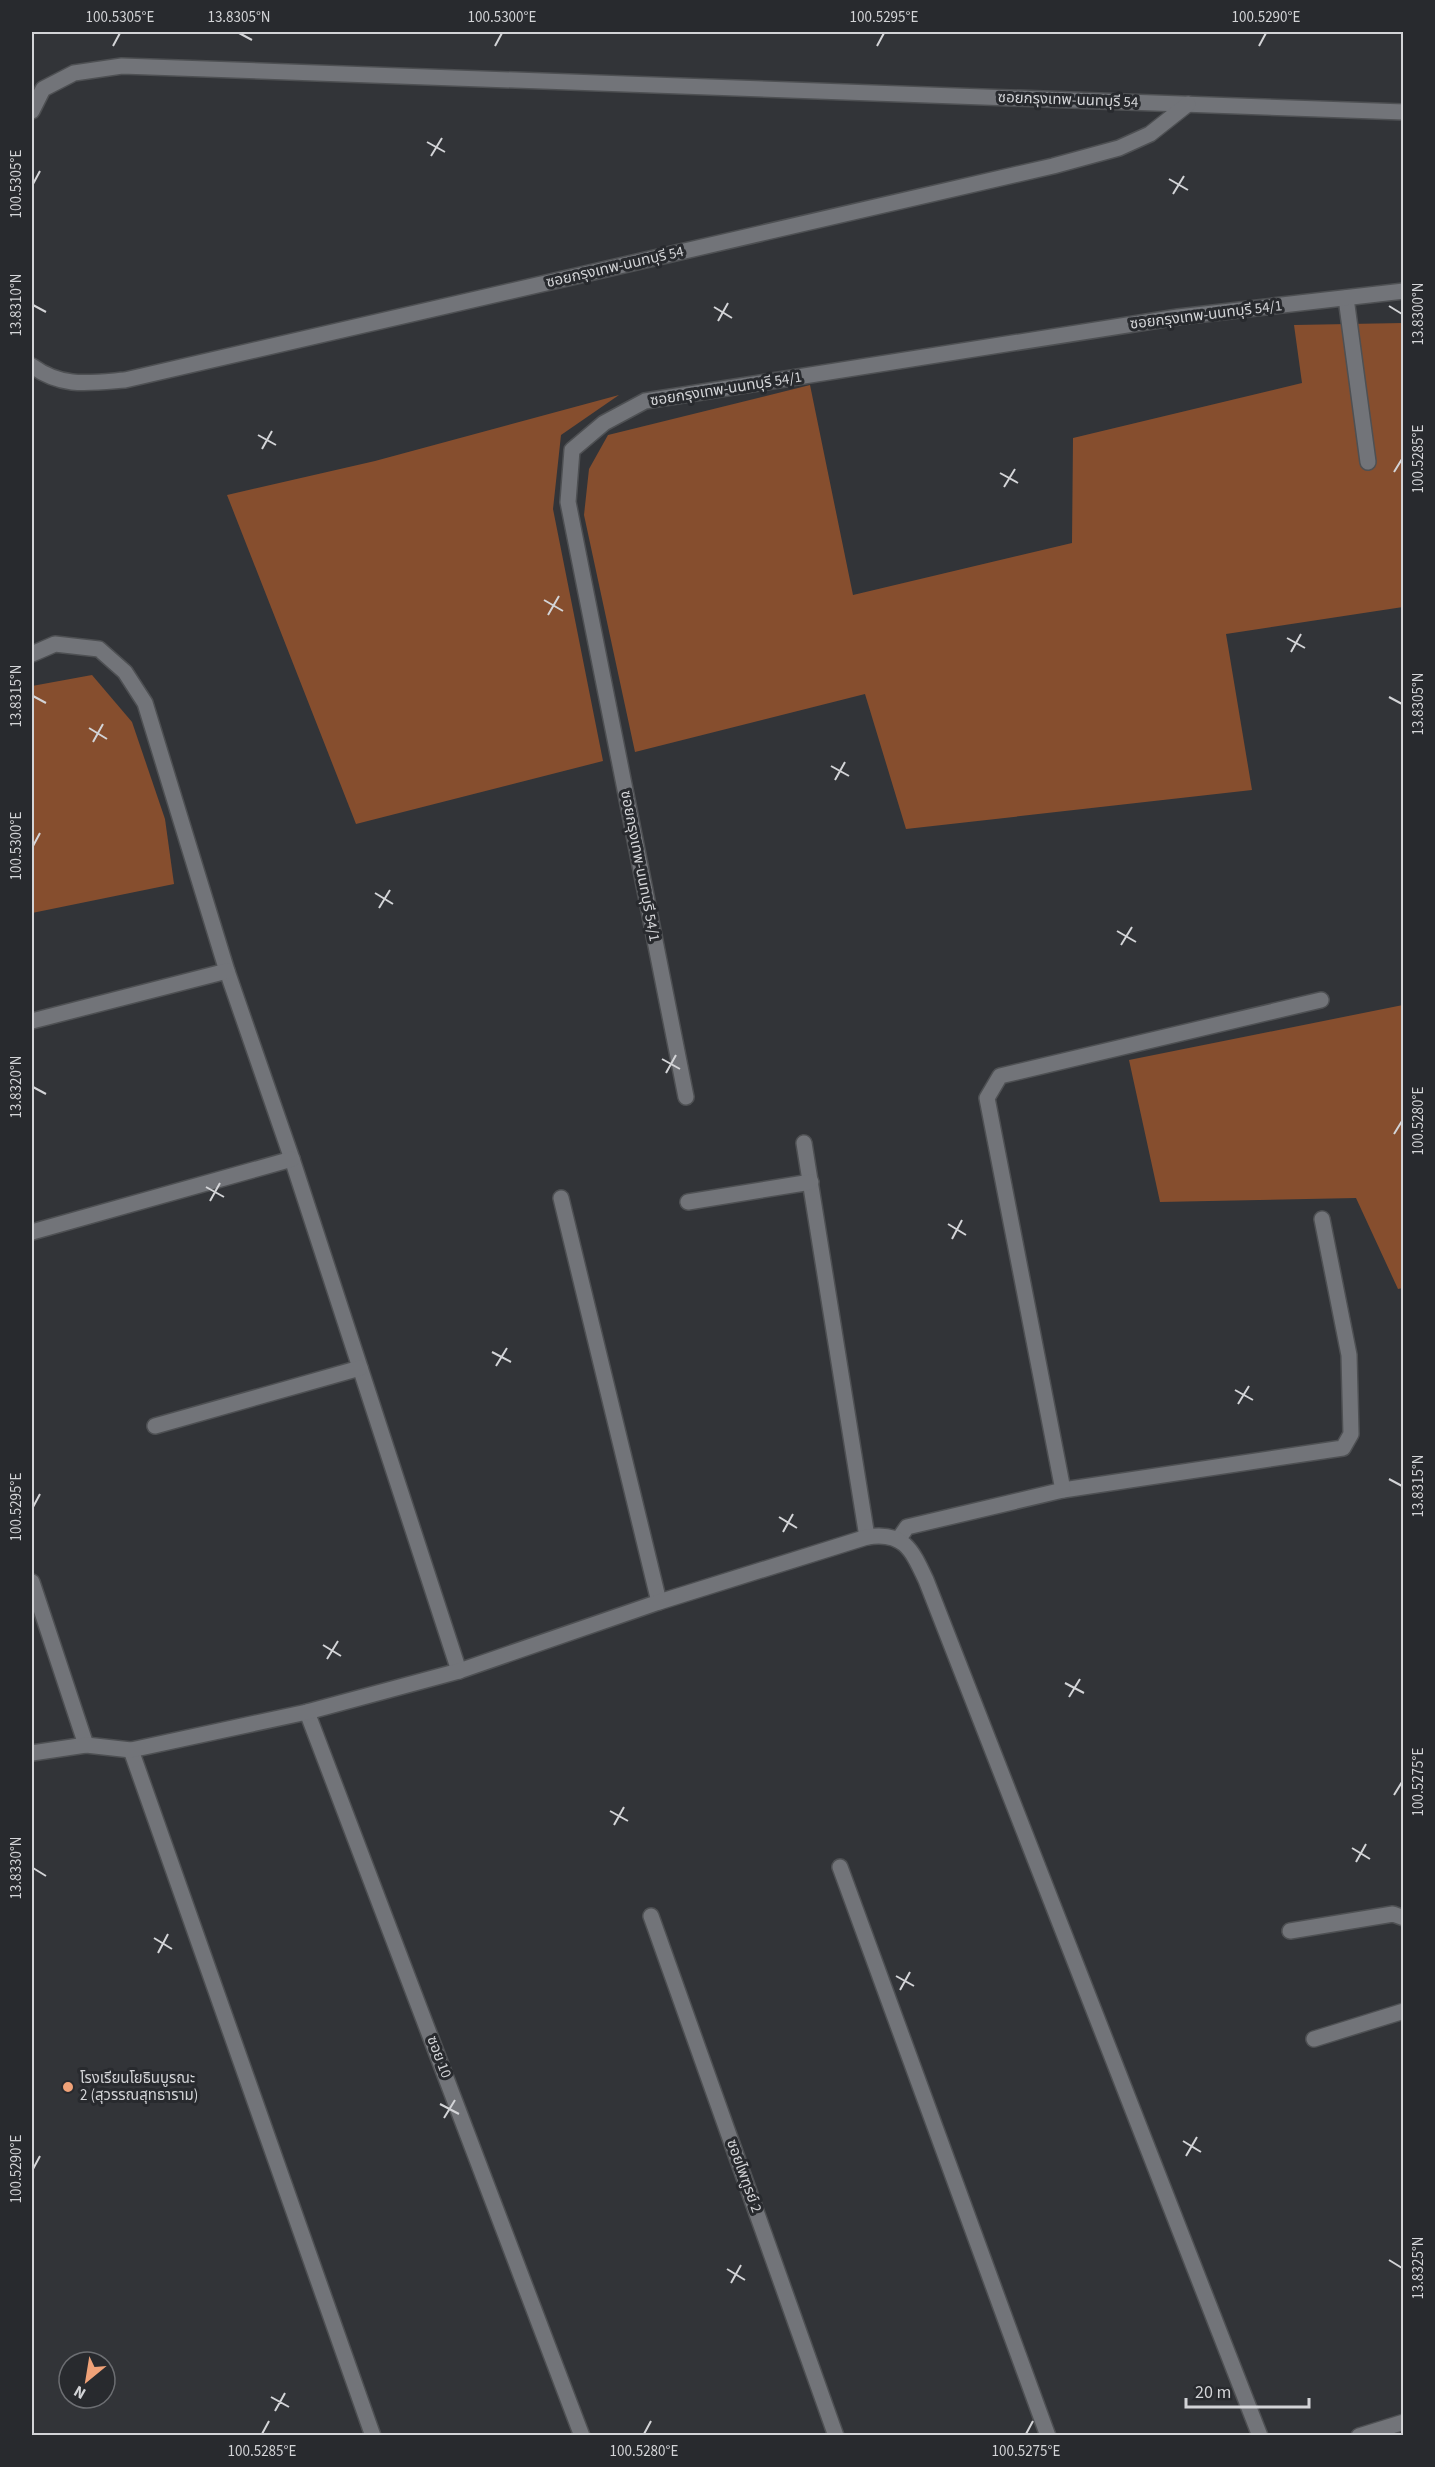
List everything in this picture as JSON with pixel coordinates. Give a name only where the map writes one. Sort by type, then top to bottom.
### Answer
[{"type":"street","name":"ซอยกรุงเทพ-นนทบุรี 54","points":[[32,111],[43,89],[74,73],[122,66],[1404,112]]},
{"type":"street","name":"ซอยกรุงเทพ-นนทบุรี 54","points":[[32,366],[46,376],[76,384],[125,380],[1053,166],[1119,148],[1150,134],[1188,104]]},
{"type":"street","name":"ซอยกรุงเทพ-นนทบุรี 54/1","points":[[686,1097],[568,502],[572,450],[604,423],[645,401],[1178,317],[1404,291]]},
{"type":"street","points":[[1346,298],[1368,462]]},
{"type":"street","points":[[32,654],[56,644],[99,650],[125,672],[145,703],[227,971],[292,1159],[459,1671]]},
{"type":"street","points":[[32,1021],[227,971]]},
{"type":"street","points":[[1062,1490],[987,1098],[1000,1076],[1322,1000]]},
{"type":"street","points":[[804,1143],[867,1538]]},
{"type":"street","points":[[32,1232],[292,1159]]},
{"type":"street","points":[[688,1202],[811,1182]]},
{"type":"street","points":[[561,1198],[659,1602]]},
{"type":"street","points":[[898,1540],[907,1527],[1062,1490],[1343,1448],[1352,1434],[1349,1355],[1322,1219]]},
{"type":"street","points":[[155,1426],[360,1368]]},
{"type":"street","points":[[32,1753],[86,1745],[131,1750],[308,1712],[459,1671],[659,1602],[867,1538],[892,1537],[903,1542],[914,1554],[926,1580],[1260,2436]]},
{"type":"street","points":[[32,1582],[86,1745]]},
{"type":"street","name":"ซอย 10","points":[[308,1712],[582,2436]]},
{"type":"street","points":[[131,1750],[373,2436]]},
{"type":"street","points":[[840,1867],[1048,2436]]},
{"type":"street","points":[[1290,1931],[1393,1914],[1404,1918]]},
{"type":"street","name":"ซอยไพฑูรย์ 2","points":[[651,1916],[837,2436]]},
{"type":"street","points":[[1314,2039],[1404,2011]]},
{"type":"street","points":[[1359,2436],[1404,2422]]},
{"type":"shaded area","points":[[1403,323],[1403,607],[1226,634],[1252,790],[906,829],[865,694],[635,752],[584,515],[589,469],[608,435],[810,385],[853,595],[1072,543],[1073,438],[1302,383],[1294,325]]},
{"type":"shaded area","points":[[619,395],[561,435],[553,509],[603,761],[356,824],[227,495],[375,461]]},
{"type":"shaded area","points":[[92,675],[132,722],[165,819],[174,884],[32,913],[32,686]]},
{"type":"shaded area","points":[[1403,1005],[1403,1288],[1398,1289],[1356,1198],[1160,1202],[1129,1060]]},
{"type":"place","name":"โรงเรียนโยธินบูรณะ 2 (สุวรรณสุทธาราม)","points":[[68,2087]]}]
